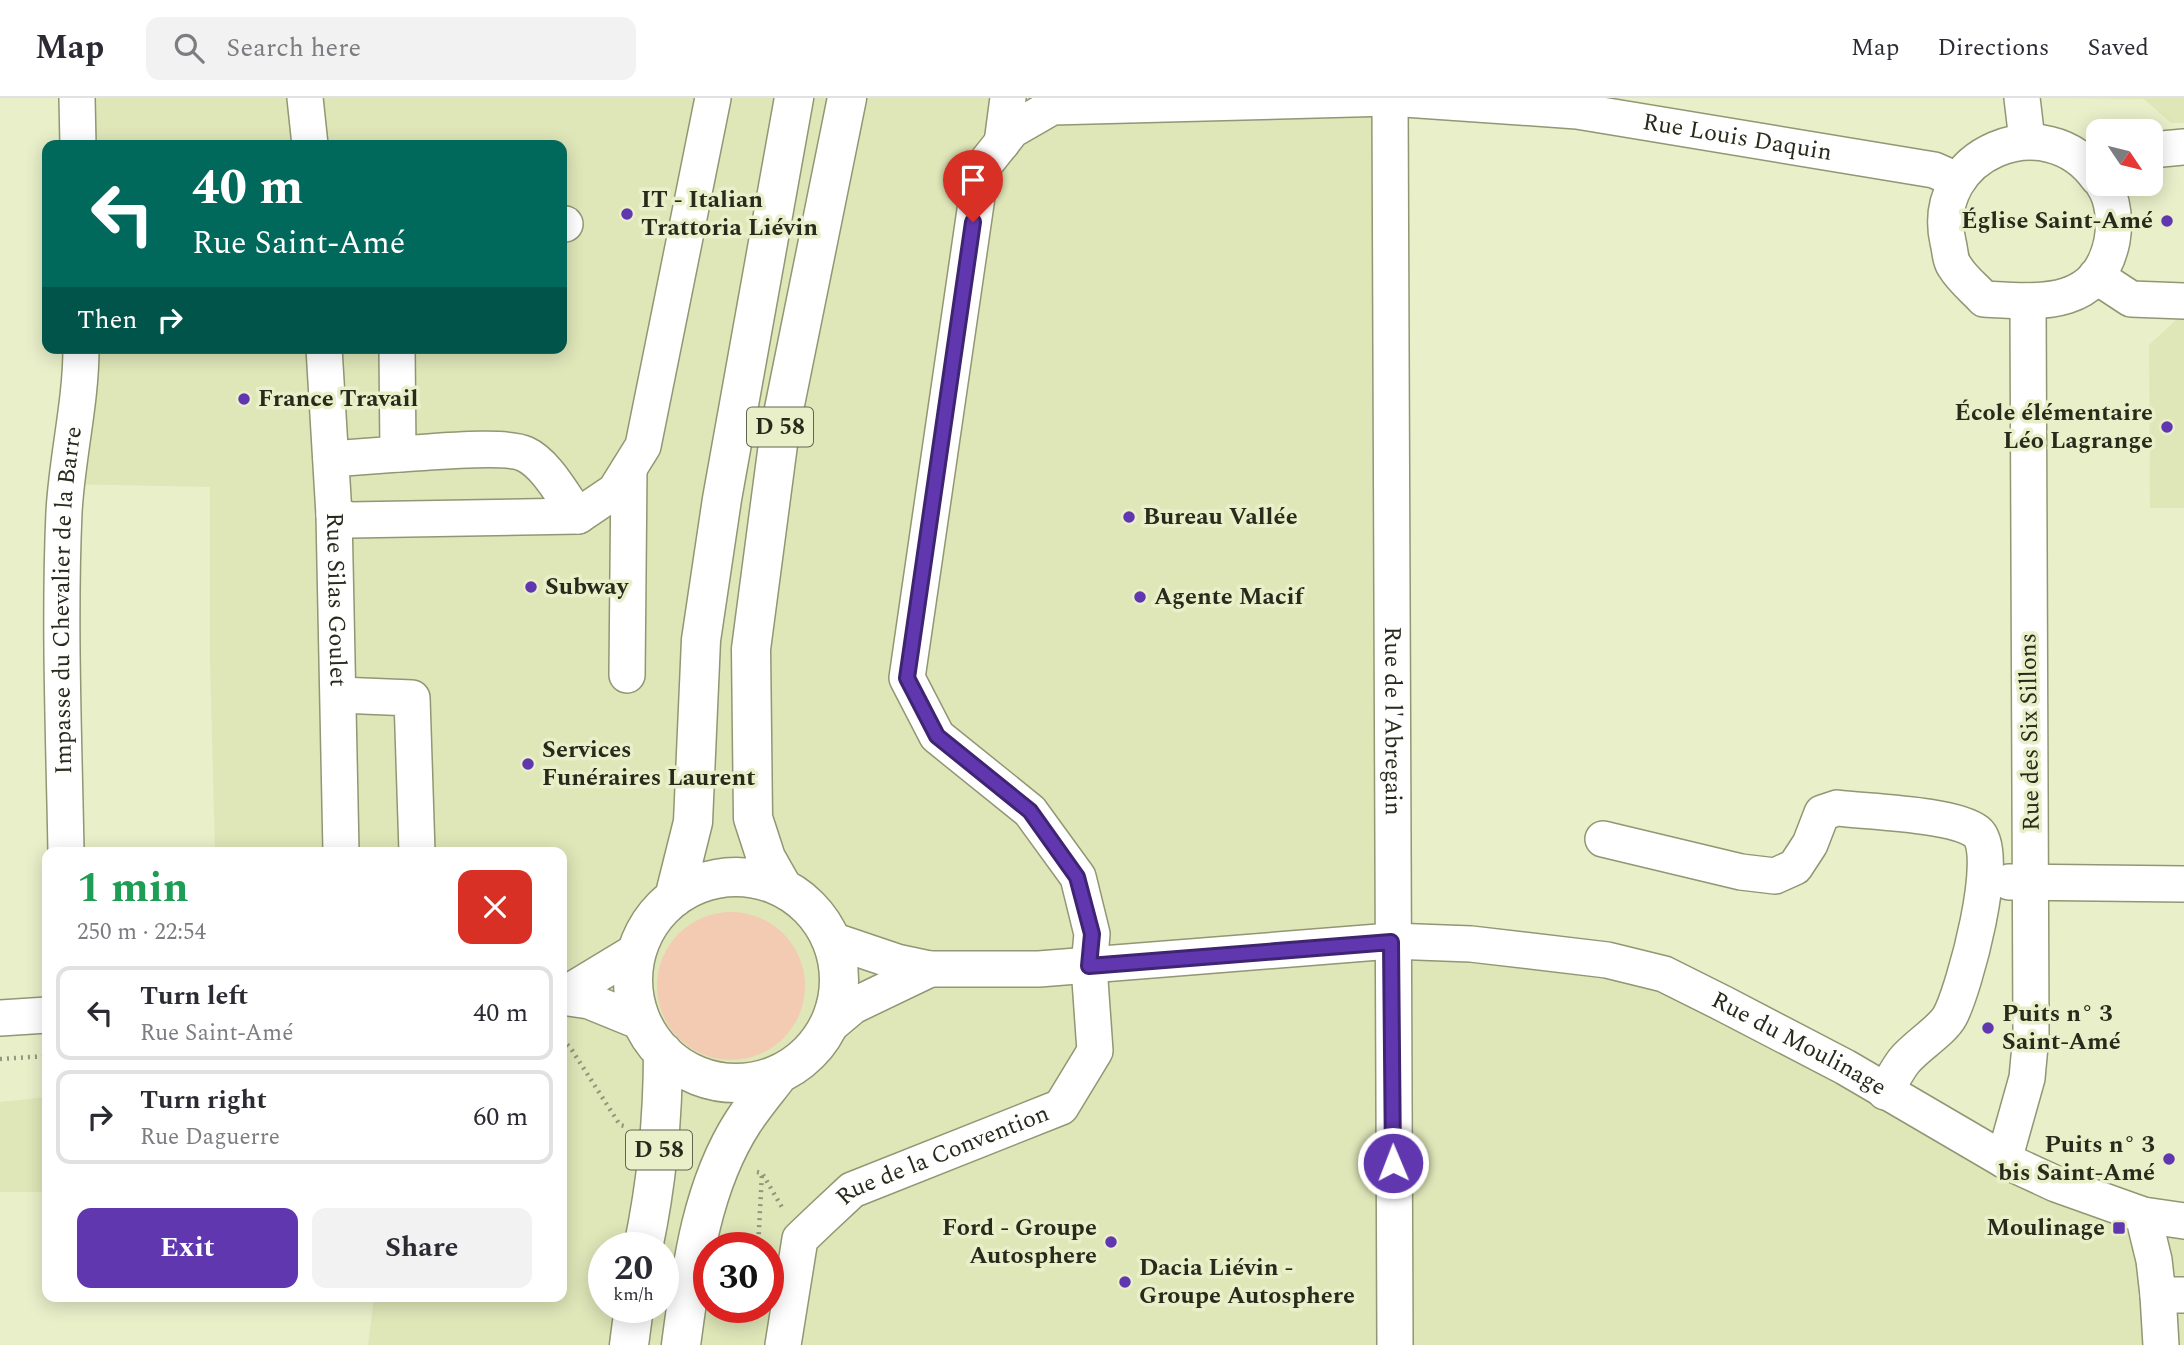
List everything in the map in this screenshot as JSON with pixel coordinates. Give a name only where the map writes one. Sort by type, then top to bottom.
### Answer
[{"type":"main road","name":"D 58","points":[[674,898],[693,822],[701,640],[722,499],[794,98]]},
{"type":"main road","name":"D 58","points":[[783,888],[766,858],[753,818],[751,649],[780,429],[847,98]]},
{"type":"main road","points":[[727,878],[761,880],[783,888],[803,901],[820,919],[832,940],[839,984],[828,1027],[815,1046],[779,1074],[745,1083],[709,1080],[687,1071],[652,1037],[635,999],[634,975],[638,950],[646,930],[674,898],[693,886],[727,878]]},
{"type":"main road","name":"D 58","points":[[646,1232],[654,1196],[661,1135],[652,1037]]},
{"type":"main road","name":"D 58","points":[[681,1345],[693,1258],[731,1177],[742,1123],[779,1074]]},
{"type":"main road","points":[[629,1345],[632,1323]]},
{"type":"street","points":[[78,98],[78,140]]},
{"type":"street","points":[[305,98],[309,140]]},
{"type":"street","points":[[334,514],[350,520],[579,516],[615,491],[643,446],[713,98]]},
{"type":"street","points":[[1002,143],[1008,98]]},
{"type":"street","name":"Rue Louis Daquin","points":[[1002,143],[1012,130],[1052,107],[1391,98],[1577,111],[1934,170],[1957,180]]},
{"type":"street","name":"Rue de l'Abregain","points":[[1391,98],[1391,942],[1395,1345]]},
{"type":"street","points":[[2022,98],[2027,140]]},
{"type":"street","points":[[2086,164],[2060,146],[2027,140],[1987,151],[1957,180],[1943,222],[1953,266],[1984,299],[2028,301],[2066,296],[2090,287],[2108,258],[2115,224],[2109,196]]},
{"type":"street","name":"Rue de la Convention","points":[[800,1239],[852,1190],[1061,1107],[1095,1051],[1089,966],[1092,934],[1077,877],[1030,811],[937,736],[907,678],[981,169],[1002,143]]},
{"type":"street","points":[[2163,149],[2184,147]]},
{"type":"street","points":[[2096,276],[2131,299],[2184,301]]},
{"type":"street","name":"Rue des Six Sillons","points":[[2004,1160],[2027,1078],[2031,1035],[2028,301]]},
{"type":"street","name":"Impasse du Chevalier de la Barre","points":[[66,847],[63,535],[73,415],[81,387],[81,354]]},
{"type":"street","name":"Rue Silas Goulet","points":[[324,354],[334,514],[335,664],[339,695],[341,847]]},
{"type":"street","points":[[397,354],[398,454]]},
{"type":"street","points":[[331,458],[505,451],[525,454],[544,471],[579,516]]},
{"type":"street","points":[[627,675],[629,469]]},
{"type":"street","points":[[339,695],[412,698],[417,847]]},
{"type":"street","points":[[1603,839],[1741,872],[1775,876],[1795,867],[1811,844],[1822,813],[1837,808],[1957,822],[1979,833],[1986,847],[1986,882],[1961,988],[1949,1019],[1903,1062],[1885,1092]]},
{"type":"street","points":[[1986,882],[2184,884]]},
{"type":"street","points":[[832,940],[930,969]]},
{"type":"street","name":"Rue du Moulinage","points":[[930,969],[1039,969],[1391,942],[1471,944],[1607,960],[1664,974],[1845,1068],[2004,1160],[2114,1207],[2143,1215],[2184,1221]]},
{"type":"street","points":[[567,993],[638,950]]},
{"type":"street","points":[[828,1027],[853,1006],[930,969]]},
{"type":"street","points":[[567,997],[589,1001],[652,1037]]},
{"type":"street","points":[[0,1018],[42,1015]]},
{"type":"street","points":[[2143,1215],[2154,1260],[2171,1295],[2161,1345]]},
{"type":"street","points":[[783,1345],[800,1239]]},
{"type":"path","points":[[567,1044],[620,1125],[631,1127]]},
{"type":"path","points":[[0,1059],[42,1056]]},
{"type":"path","points":[[762,1172],[800,1239]]},
{"type":"path","points":[[731,1177],[762,1172]]},
{"type":"path","points":[[759,1232],[762,1172]]},
{"type":"shaded area","points":[[77,98],[1390,98],[1392,941],[1607,960],[1906,1105],[2184,1221],[2184,1345],[368,1345],[373,1302],[567,1302],[567,847],[215,847],[210,663],[210,487],[66,484],[80,354],[567,354],[567,140],[78,140]]},
{"type":"shaded area","points":[[2060,98],[2184,98],[2184,123],[2171,123],[2144,99]]},
{"type":"shaded area","name":"École élémentaire Léo Lagrange","points":[[2176,320],[2184,320],[2184,508],[2150,508],[2149,345]]},
{"type":"shaded area","points":[[731,912],[759,918],[783,934],[799,958],[805,986],[799,1014],[783,1038],[759,1054],[731,1060],[703,1054],[679,1038],[663,1014],[657,986],[663,958],[679,934],[703,918]]},
{"type":"shaded area","points":[[42,1098],[42,1192],[0,1192],[0,1102]]},
{"type":"place","name":"IT - Italian Trattoria Liévin","points":[[627,214]]},
{"type":"place","name":"Église Saint-Amé","points":[[2167,221]]},
{"type":"place","name":"France Travail","points":[[244,399]]},
{"type":"place","name":"École élémentaire Léo Lagrange","points":[[2167,427]]},
{"type":"place","name":"Bureau Vallée","points":[[1129,517]]},
{"type":"place","name":"Subway","points":[[531,587]]},
{"type":"place","name":"Agente Macif","points":[[1140,597]]},
{"type":"place","name":"Services Funéraires Laurent","points":[[528,764]]},
{"type":"place","name":"Puits n° 3 Saint-Amé","points":[[1988,1028]]},
{"type":"place","name":"Puits n° 3 bis Saint-Amé","points":[[2169,1159]]},
{"type":"place","name":"Moulinage","points":[[2119,1228]]},
{"type":"place","name":"Ford - Groupe Autosphere","points":[[1111,1242]]},
{"type":"place","name":"Dacia Liévin - Groupe Autosphere","points":[[1125,1282]]},
{"type":"route","points":[[973,222],[907,678],[937,736],[1030,811],[1077,877],[1092,934],[1089,966],[1330,944],[1391,942],[1393,1163]]}]
